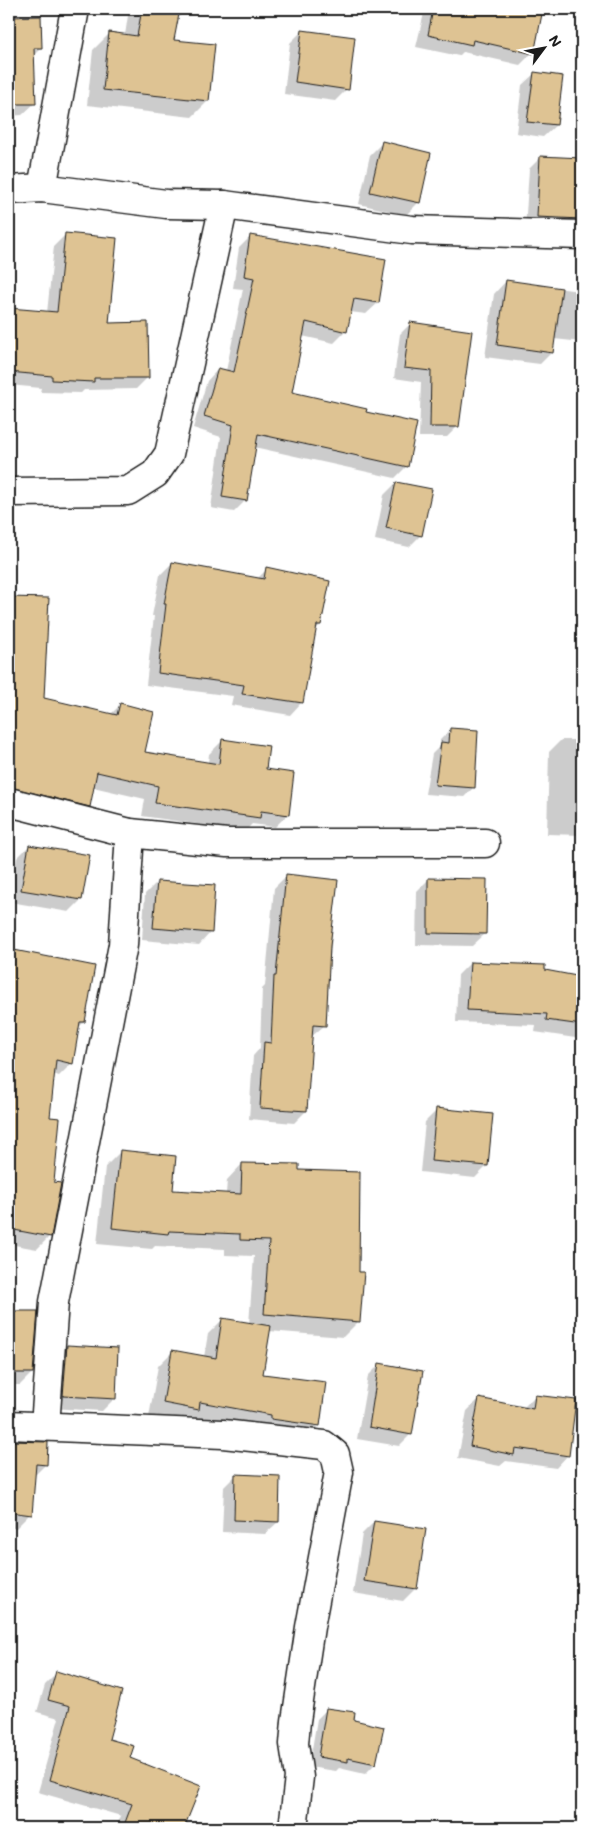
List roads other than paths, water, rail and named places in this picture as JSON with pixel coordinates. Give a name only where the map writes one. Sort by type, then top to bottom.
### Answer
[{"type":"street","points":[[42,188],[75,9]]},
{"type":"street","points":[[9,190],[42,188],[166,204],[224,206],[412,230],[582,235]]},
{"type":"street","points":[[9,492],[128,491],[155,474],[168,454],[224,206]]},
{"type":"street","points":[[9,802],[130,833],[227,843],[485,843]]},
{"type":"street","points":[[45,1426],[54,1302],[123,945],[130,833]]},
{"type":"street","points":[[9,1425],[223,1434],[324,1445],[335,1454],[339,1472],[310,1628],[296,1721],[294,1744],[299,1777],[293,1828]]}]
